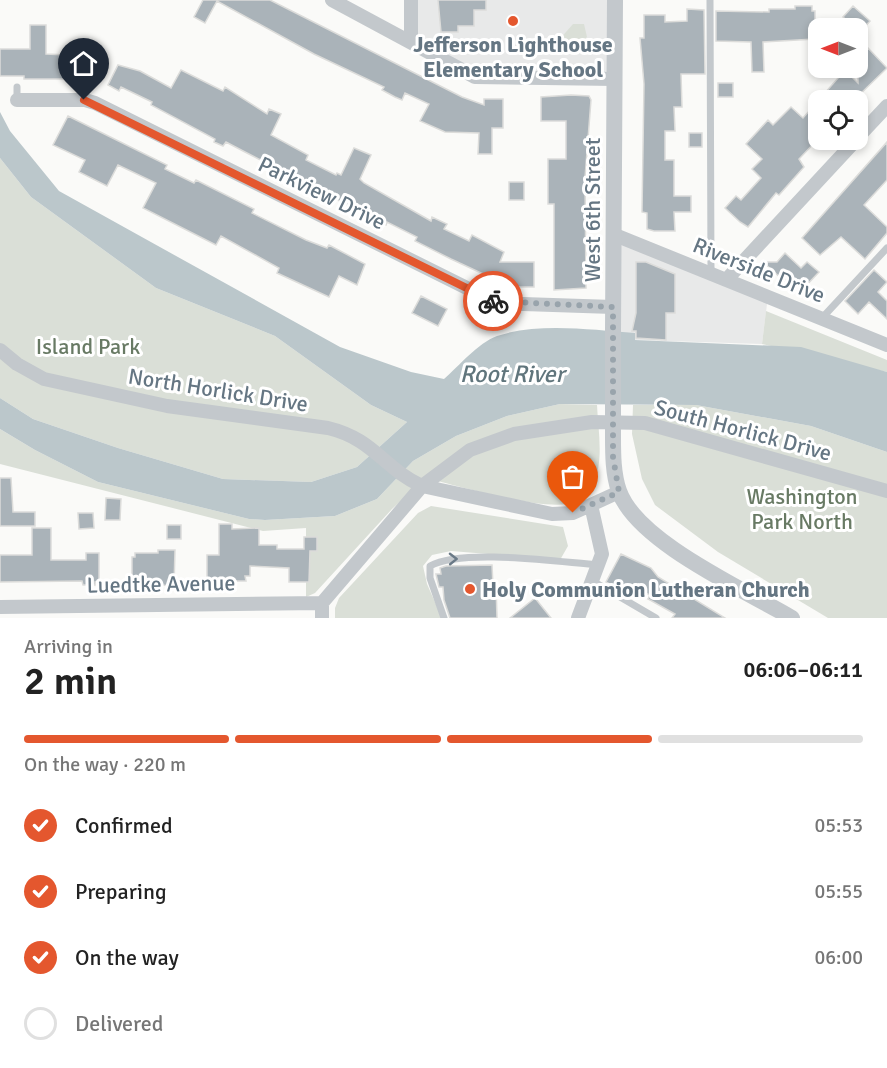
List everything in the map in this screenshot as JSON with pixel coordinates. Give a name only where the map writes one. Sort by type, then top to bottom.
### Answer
[{"type":"street","points":[[332,0],[475,77],[615,79]]},
{"type":"street","points":[[411,0],[411,41]]},
{"type":"street","name":"West 6th Street","points":[[615,0],[613,436],[619,492]]},
{"type":"street","name":"Parkview Drive","points":[[17,94],[95,103],[497,303],[613,307]]},
{"type":"street","points":[[868,126],[887,106]]},
{"type":"street","points":[[728,279],[846,150]]},
{"type":"street","name":"Riverside Drive","points":[[615,235],[887,345]]},
{"type":"street","name":"North Horlick Drive","points":[[0,350],[17,364],[44,380],[167,406],[328,428],[352,434],[404,478],[422,486],[552,514],[573,513],[619,492]]},
{"type":"street","name":"South Horlick Drive","points":[[322,603],[422,486],[470,450],[514,434],[592,422],[634,423],[686,433],[887,491]]},
{"type":"street","points":[[619,492],[634,518],[668,546],[792,618]]},
{"type":"street","points":[[578,618],[602,554],[591,505]]},
{"type":"street","points":[[322,603],[322,618]]},
{"type":"street","name":"Luedtke Avenue","points":[[0,607],[322,603]]},
{"type":"lane","points":[[710,0],[711,273]]},
{"type":"lane","points":[[822,318],[887,248]]},
{"type":"lane","points":[[444,618],[430,578],[430,566],[441,560],[497,558],[599,565]]},
{"type":"lane","points":[[591,580],[656,618]]},
{"type":"shaded area","name":"Jefferson Lighthouse Elementary School","points":[[411,0],[615,0],[615,79],[475,77],[411,41]]},
{"type":"shaded area","points":[[615,235],[768,296],[762,344],[635,340],[613,331]]},
{"type":"green space","points":[[573,24],[584,24],[587,37],[572,53],[562,52],[558,45],[559,40]]},
{"type":"green space","name":"Island Park","points":[[0,158],[31,197],[156,288],[275,336],[371,405],[407,422],[357,467],[311,482],[223,479],[118,448],[33,419],[0,398]]},
{"type":"green space","points":[[766,311],[887,360],[887,372],[762,344]]},
{"type":"green space","points":[[560,404],[597,405],[599,464],[594,482],[583,497],[566,504],[536,503],[497,496],[426,478],[392,509],[315,593],[306,597],[306,528],[263,531],[0,464],[0,429],[35,450],[98,482],[249,519],[335,516],[377,499],[413,461],[456,436],[507,416]]},
{"type":"green space","name":"Washington Park North","points":[[633,405],[696,405],[811,426],[887,452],[887,618],[828,618],[718,552],[655,505],[642,479],[632,434]]},
{"type":"green space","points":[[431,506],[563,527],[568,546],[560,560],[451,551],[432,555],[423,566],[427,584],[442,618],[335,618],[335,608],[339,598],[418,513]]},
{"type":"water","name":"Root River","points":[[0,112],[10,131],[59,191],[340,347],[411,372],[444,379],[490,339],[530,329],[566,328],[635,333],[635,340],[801,347],[887,372],[887,452],[811,426],[696,405],[560,404],[507,416],[456,436],[413,461],[377,499],[335,516],[249,519],[98,482],[35,450],[0,429],[0,398],[33,419],[118,448],[223,479],[311,482],[357,467],[407,422],[371,405],[275,336],[156,288],[31,197],[0,158]]},
{"type":"building","points":[[203,0],[270,0],[462,97],[484,105],[484,99],[503,99],[503,128],[492,128],[492,154],[478,154],[479,133],[445,132],[420,121],[429,104],[405,93],[402,100],[395,97],[382,90],[384,87],[314,54],[217,1],[205,23],[194,17]]},
{"type":"building","points":[[438,0],[486,0],[486,10],[474,10],[474,26],[458,26],[458,32],[441,32]]},
{"type":"building","points":[[795,6],[812,6],[812,11],[815,11],[815,18],[808,18],[808,39],[763,42],[764,72],[752,72],[751,42],[716,41],[716,11],[769,12],[769,9],[795,9]]},
{"type":"building","points":[[853,6],[867,18],[844,18]]},
{"type":"building","points":[[687,9],[704,10],[705,74],[681,74],[682,107],[674,107],[675,131],[665,131],[665,160],[674,160],[674,196],[691,196],[691,212],[674,212],[675,231],[654,231],[647,229],[647,213],[642,212],[644,84],[640,38],[644,38],[644,15],[665,15],[665,22],[687,21]]},
{"type":"building","points":[[30,25],[46,25],[46,54],[90,56],[90,79],[24,79],[24,76],[0,76],[0,49],[30,49]]},
{"type":"building","points":[[868,48],[887,68],[864,90],[828,90],[838,78],[853,78],[858,83],[858,78],[868,78]]},
{"type":"building","points":[[118,65],[140,71],[171,88],[181,70],[223,91],[225,87],[267,114],[269,109],[281,114],[271,135],[308,155],[306,160],[336,175],[337,173],[341,175],[354,148],[371,155],[360,179],[364,183],[431,221],[432,217],[447,224],[444,229],[469,241],[472,235],[504,252],[500,262],[534,262],[534,287],[514,287],[514,283],[497,277],[496,280],[415,241],[417,237],[387,222],[386,225],[226,142],[223,146],[214,142],[215,139],[151,105],[152,102],[121,87],[119,91],[108,85]]},
{"type":"building","points":[[718,83],[733,83],[733,97],[718,97]]},
{"type":"building","points":[[589,96],[591,100],[585,178],[586,288],[554,290],[554,204],[548,204],[548,159],[566,159],[566,121],[541,121],[541,97]]},
{"type":"building","points":[[791,107],[803,118],[808,112],[808,150],[799,159],[804,167],[779,195],[776,193],[748,227],[725,208],[736,196],[741,200],[761,178],[752,169],[762,159],[746,144],[768,120],[773,125]]},
{"type":"building","points":[[68,116],[167,165],[165,169],[194,183],[196,180],[254,209],[252,213],[306,240],[327,248],[329,245],[365,264],[357,285],[339,276],[329,297],[277,273],[279,268],[221,236],[216,245],[143,208],[156,183],[118,165],[107,186],[79,172],[85,160],[53,145]]},
{"type":"building","points":[[689,133],[702,133],[702,147],[689,147]]},
{"type":"building","points":[[887,142],[887,180],[864,205],[887,227],[887,233],[865,259],[841,237],[820,255],[802,238]]},
{"type":"building","points":[[509,182],[524,182],[524,200],[509,200]]},
{"type":"building","points":[[785,253],[801,268],[807,262],[819,272],[802,290],[787,277],[784,281],[763,262],[777,262]]},
{"type":"building","points":[[636,262],[646,262],[675,274],[675,313],[666,313],[666,340],[636,338],[636,331],[632,331],[636,313]]},
{"type":"building","points":[[874,270],[887,282],[878,292],[887,301],[887,319],[869,302],[858,314],[845,301]]},
{"type":"building","points":[[421,296],[447,309],[438,326],[412,313]]},
{"type":"building","points":[[0,478],[11,478],[13,512],[35,512],[35,526],[0,526]]},
{"type":"building","points":[[106,498],[121,499],[120,520],[105,520]]},
{"type":"building","points":[[78,513],[93,513],[94,528],[79,529]]},
{"type":"building","points":[[219,524],[232,524],[232,529],[259,528],[259,545],[277,545],[277,549],[304,549],[304,537],[317,537],[317,551],[310,551],[309,582],[289,582],[289,568],[250,566],[250,576],[245,576],[246,581],[224,581],[224,586],[207,586],[207,555],[219,555]]},
{"type":"building","points":[[167,525],[181,525],[181,539],[167,539]]},
{"type":"building","points":[[32,528],[51,528],[51,560],[86,560],[86,553],[99,553],[99,582],[95,582],[95,585],[83,585],[82,581],[0,582],[0,555],[32,555]]},
{"type":"building","points":[[158,550],[175,550],[174,586],[132,583],[132,557],[135,557],[135,553],[158,553]]},
{"type":"building","points":[[621,554],[651,568],[658,577],[725,618],[672,618],[675,614],[648,599],[650,595],[628,585],[624,593],[606,582]]},
{"type":"building","name":"Holy Communion Lutheran Church","points":[[492,565],[493,586],[496,585],[497,618],[450,618],[444,600],[443,587],[439,587],[436,574],[441,574],[440,568]]},
{"type":"building","name":"Holy Communion Lutheran Church","points":[[535,598],[551,618],[510,618]]},
{"type":"way so far","points":[[493,301],[613,307],[613,457],[619,492],[573,513]]},
{"type":"place","name":"Jefferson Lighthouse Elementary School","points":[[513,21]]},
{"type":"place","name":"Holy Communion Lutheran Church","points":[[470,589]]},
{"type":"route","points":[[84,100],[95,103],[493,301]]}]
